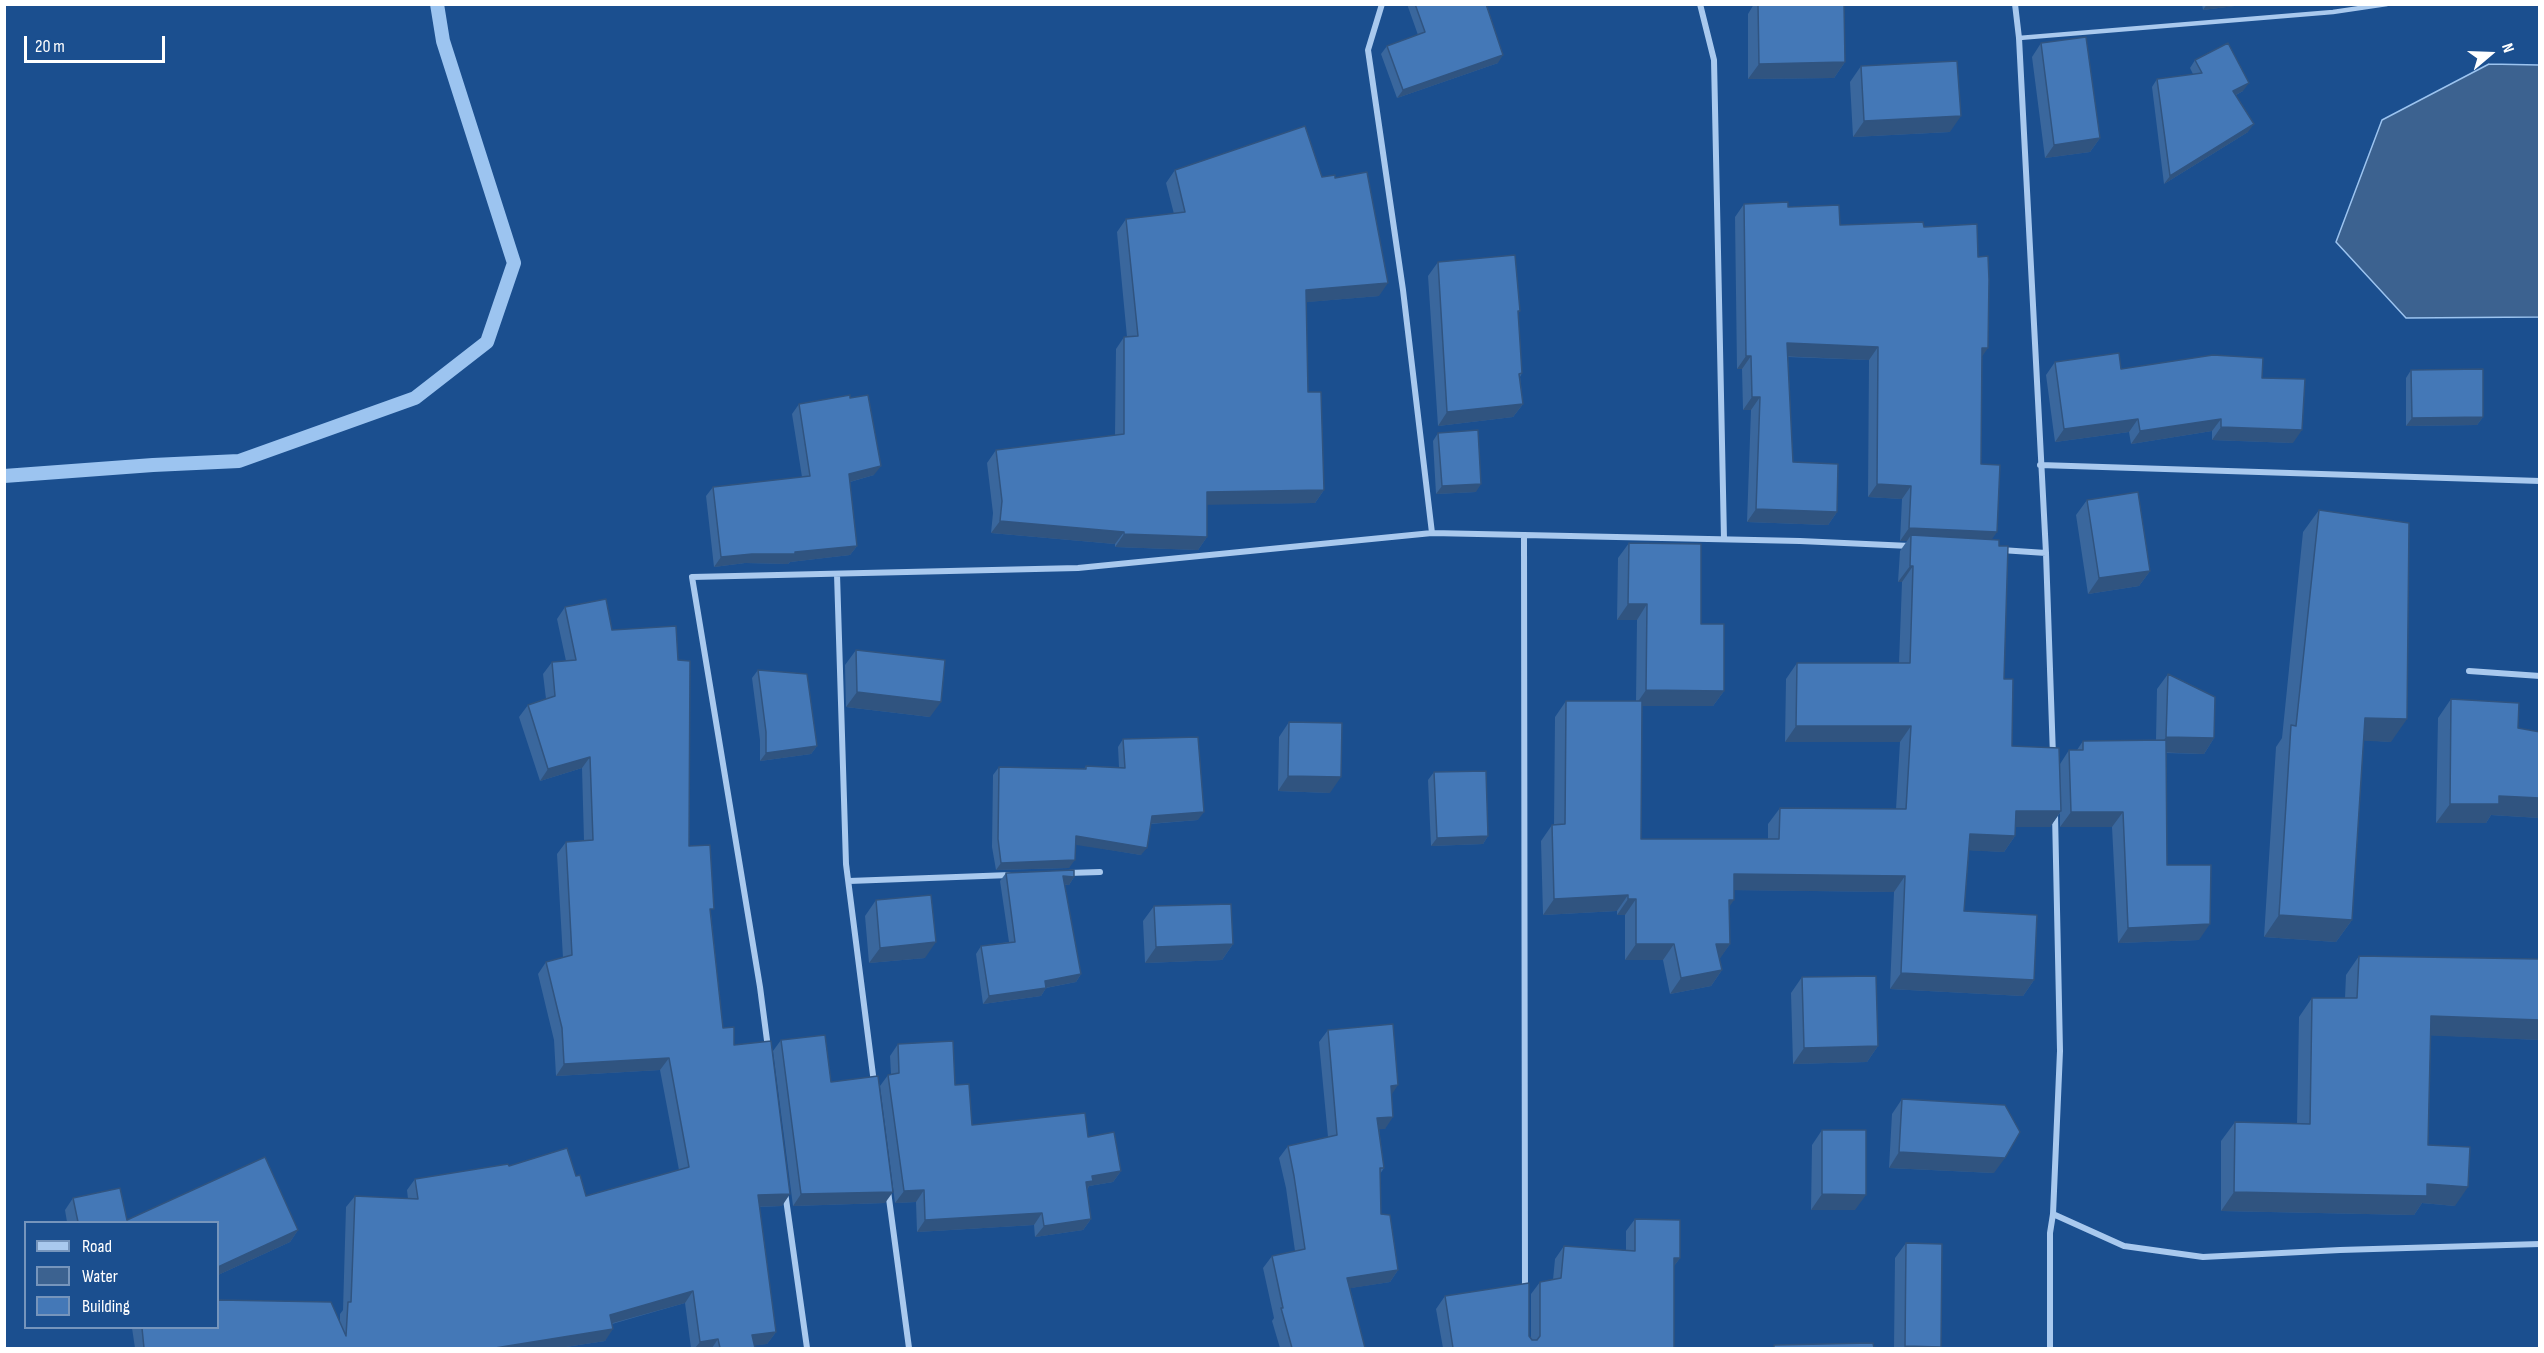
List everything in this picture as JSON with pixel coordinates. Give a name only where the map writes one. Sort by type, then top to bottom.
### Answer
[{"type":"street","points":[[1382,4],[1368,50],[1403,290],[1432,533]]},
{"type":"street","points":[[1700,4],[1714,60],[1724,539]]},
{"type":"street","points":[[2015,4],[2019,38],[2046,553],[2054,770]]},
{"type":"street","points":[[2040,465],[2540,481]]},
{"type":"street","points":[[769,1056],[760,987],[692,577],[1078,568],[1432,533],[1724,539],[1917,546]]},
{"type":"street","points":[[1524,536],[1526,1301]]},
{"type":"street","points":[[1988,550],[2046,553]]},
{"type":"street","points":[[837,574],[845,852],[875,1091]]},
{"type":"street","points":[[2469,671],[2540,676]]},
{"type":"street","points":[[2050,1348],[2050,1233],[2053,1214],[2060,1051],[2054,805]]},
{"type":"street","points":[[1055,873],[1100,872]]},
{"type":"street","points":[[849,881],[1020,875]]},
{"type":"street","points":[[784,1183],[807,1348]]},
{"type":"street","points":[[887,1183],[909,1348]]},
{"type":"street","points":[[2053,1214],[2124,1246],[2203,1257],[2540,1244]]},
{"type":"lane","points":[[2019,38],[2333,12],[2387,4]]},
{"type":"water","points":[[2489,64],[2539,65],[2539,317],[2406,318],[2336,242],[2382,120]]},
{"type":"building","points":[[1415,4],[1486,4],[1503,55],[1403,90],[1387,46],[1425,32]]},
{"type":"building","points":[[1758,4],[1844,4],[1845,62],[1759,64]]},
{"type":"building","points":[[2086,37],[2100,138],[2054,145],[2041,43]]},
{"type":"building","points":[[2228,43],[2249,83],[2233,91],[2254,124],[2170,176],[2157,79],[2202,73],[2195,60]]},
{"type":"building","points":[[1957,61],[1961,116],[1864,121],[1861,66]]},
{"type":"building","points":[[1305,126],[1322,177],[1335,175],[1335,178],[1367,172],[1388,283],[1306,290],[1308,392],[1321,392],[1324,490],[1207,492],[1207,537],[1124,534],[1124,532],[1000,521],[1002,501],[996,450],[1124,434],[1124,337],[1138,336],[1126,219],[1185,212],[1175,170]]},
{"type":"building","points":[[1788,202],[1788,207],[1839,205],[1840,225],[1923,222],[1924,227],[1977,224],[1978,257],[1988,256],[1989,280],[1988,348],[1982,348],[1981,464],[2000,465],[1997,532],[1909,528],[1911,486],[1877,484],[1878,347],[1787,343],[1793,462],[1838,464],[1837,512],[1756,509],[1760,397],[1752,397],[1751,356],[1746,356],[1744,204]]},
{"type":"building","points":[[1515,255],[1520,311],[1518,311],[1522,373],[1519,374],[1523,404],[1447,412],[1438,262]]},
{"type":"building","points":[[2119,353],[2121,369],[2213,355],[2263,358],[2262,378],[2305,379],[2302,430],[2221,427],[2221,419],[2140,431],[2138,419],[2064,429],[2055,362]]},
{"type":"building","points":[[2483,369],[2483,417],[2412,418],[2411,370]]},
{"type":"building","points":[[850,395],[850,398],[868,395],[881,466],[849,474],[857,546],[795,552],[795,554],[721,557],[713,487],[810,476],[799,404]]},
{"type":"building","points":[[1478,430],[1481,484],[1442,486],[1438,433]]},
{"type":"building","points":[[2138,492],[2150,571],[2099,578],[2087,500]]},
{"type":"building","points":[[2319,510],[2409,523],[2407,719],[2365,718],[2352,920],[2279,915],[2291,725],[2296,726]]},
{"type":"building","points":[[1911,535],[1999,540],[1999,546],[2008,546],[2004,679],[2013,679],[2012,746],[2059,748],[2061,811],[2016,811],[2015,836],[1970,834],[1964,911],[2037,915],[2034,980],[1901,973],[1905,876],[1734,874],[1734,900],[1729,900],[1730,944],[1716,944],[1722,970],[1681,978],[1674,944],[1636,944],[1636,899],[1628,899],[1628,895],[1554,899],[1552,825],[1565,824],[1566,701],[1642,701],[1641,839],[1779,839],[1780,808],[1906,809],[1911,726],[1796,726],[1797,663],[1910,663],[1913,566],[1910,566]]},
{"type":"building","points":[[1629,543],[1701,544],[1701,624],[1724,624],[1724,691],[1646,690],[1647,604],[1628,604]]},
{"type":"building","points":[[606,599],[612,630],[676,626],[678,660],[690,661],[689,846],[710,845],[714,909],[710,909],[723,1028],[734,1027],[734,1045],[771,1041],[790,1194],[758,1195],[776,1332],[752,1335],[755,1348],[720,1348],[718,1339],[700,1342],[693,1291],[610,1315],[613,1329],[495,1348],[144,1348],[142,1329],[219,1329],[219,1300],[331,1302],[346,1336],[348,1302],[351,1302],[355,1196],[418,1199],[415,1179],[508,1164],[509,1166],[567,1148],[576,1176],[580,1175],[586,1196],[689,1167],[669,1058],[564,1064],[562,1028],[546,962],[572,955],[566,842],[593,840],[590,757],[548,769],[528,705],[555,696],[552,662],[576,660],[565,607]]},
{"type":"building","points":[[856,650],[945,660],[941,702],[857,692]]},
{"type":"building","points":[[758,670],[807,674],[817,746],[766,753],[766,732]]},
{"type":"building","points":[[2168,674],[2215,697],[2214,738],[2166,737]]},
{"type":"building","points":[[2451,699],[2519,703],[2518,728],[2540,732],[2540,798],[2499,796],[2499,804],[2450,804]]},
{"type":"building","points":[[1289,722],[1342,723],[1341,777],[1288,776]]},
{"type":"building","points":[[1198,737],[1204,812],[1152,816],[1147,848],[1076,836],[1075,860],[1001,863],[998,839],[999,767],[1125,768],[1123,739]]},
{"type":"building","points":[[2166,740],[2167,865],[2211,865],[2210,924],[2128,928],[2123,812],[2071,812],[2069,750],[2083,750],[2083,741]]},
{"type":"building","points":[[1486,771],[1488,836],[1437,838],[1434,772]]},
{"type":"building","points":[[1074,870],[1074,877],[1063,876],[1081,974],[1045,981],[1046,988],[989,996],[981,946],[1015,942],[1006,873]]},
{"type":"building","points":[[931,895],[936,942],[880,948],[876,900]]},
{"type":"building","points":[[1231,904],[1233,944],[1156,947],[1154,906]]},
{"type":"building","points":[[2359,956],[2540,959],[2540,1020],[2431,1016],[2428,1145],[2470,1147],[2468,1187],[2427,1184],[2427,1196],[2234,1192],[2235,1122],[2310,1124],[2312,998],[2357,998]]},
{"type":"building","points":[[1876,976],[1878,1046],[1804,1048],[1802,977]]},
{"type":"building","points":[[1393,1024],[1398,1085],[1391,1086],[1393,1117],[1377,1118],[1384,1168],[1380,1168],[1381,1214],[1390,1215],[1398,1270],[1347,1278],[1365,1348],[1292,1348],[1281,1308],[1283,1308],[1272,1256],[1305,1249],[1288,1146],[1337,1135],[1328,1030]]},
{"type":"building","points":[[825,1035],[831,1082],[878,1076],[893,1192],[801,1194],[781,1040]]},
{"type":"building","points":[[953,1041],[955,1085],[969,1084],[972,1125],[1085,1113],[1088,1137],[1114,1132],[1121,1171],[1092,1176],[1093,1181],[1086,1182],[1091,1219],[1044,1226],[1042,1213],[925,1220],[924,1190],[904,1191],[888,1075],[899,1073],[898,1044]]},
{"type":"building","points":[[1902,1099],[2005,1105],[2020,1132],[2005,1158],[1899,1152]]},
{"type":"building","points":[[1822,1130],[1866,1130],[1866,1195],[1822,1194]]},
{"type":"building","points":[[265,1157],[298,1230],[219,1267],[219,1221],[78,1221],[73,1198],[120,1188],[127,1220]]},
{"type":"building","points":[[1635,1219],[1680,1220],[1680,1258],[1674,1258],[1674,1348],[1453,1348],[1445,1296],[1529,1283],[1529,1336],[1532,1340],[1537,1340],[1540,1336],[1540,1282],[1561,1278],[1564,1246],[1635,1251]]},
{"type":"building","points":[[1906,1243],[1942,1244],[1941,1347],[1905,1346]]},
{"type":"building","points":[[1873,1343],[1874,1348],[1774,1348],[1774,1345]]},
{"type":"waterway","points":[[4,476],[239,461],[415,398],[487,342],[514,263],[443,41],[437,4]]}]
